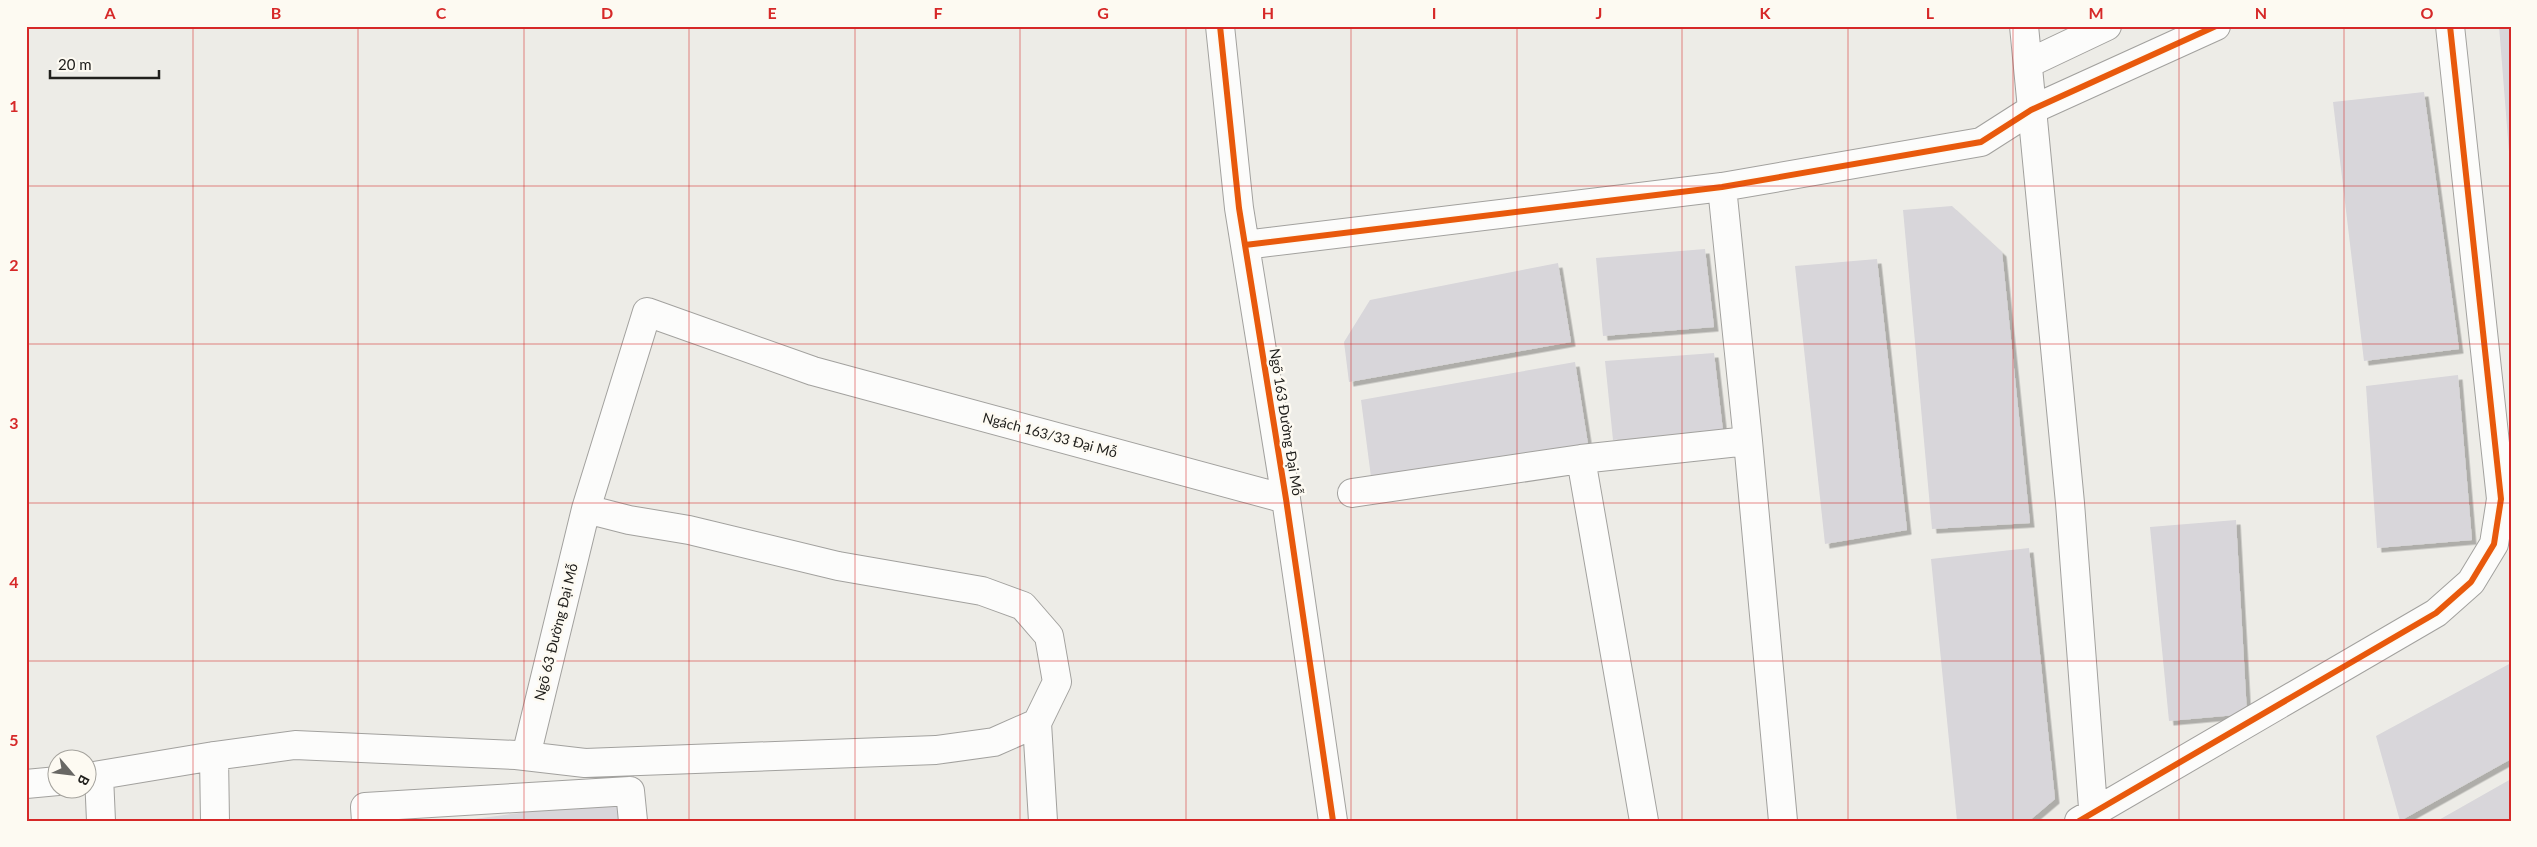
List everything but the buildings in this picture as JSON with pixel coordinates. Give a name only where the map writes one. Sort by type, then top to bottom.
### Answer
[{"type":"street","name":"Ngõ 163 Đường Đại Mỗ","points":[[1220,26],[1244,245],[1286,499],[1333,821]]},
{"type":"street","points":[[2024,26],[2070,503],[2089,818],[2436,614],[2471,582],[2494,544],[2501,499],[2450,26]]},
{"type":"street","points":[[2029,63],[2107,26]]},
{"type":"street","points":[[1244,245],[1722,187],[1981,142],[2031,110],[2216,26]]},
{"type":"street","points":[[1722,187],[1748,441],[1782,821]]},
{"type":"street","name":"Ngách 163/33 Đại Mỗ","points":[[586,509],[647,312],[813,372],[1286,499]]},
{"type":"street","points":[[1352,493],[1581,458],[1748,441]]},
{"type":"street","points":[[1581,458],[1644,821]]},
{"type":"street","points":[[586,509],[629,520],[689,530],[838,566],[982,590],[1023,606],[1049,636],[1057,682],[1037,723],[1043,821]]},
{"type":"street","name":"Ngõ 63 Đường Đại Mỗ","points":[[526,756],[586,509]]},
{"type":"street","points":[[98,775],[295,745],[526,756],[585,763],[936,750],[994,742],[1037,723]]},
{"type":"street","points":[[214,756],[215,821]]},
{"type":"street","points":[[26,784],[48,782]]},
{"type":"street","points":[[366,821],[365,807],[630,791],[634,821]]},
{"type":"street","points":[[97,800],[101,821]]},
{"type":"cycle path","points":[[1220,26],[1239,208],[1286,499],[1333,821]]},
{"type":"cycle path","points":[[1245,245],[1722,187],[1981,142],[2031,110],[2216,26]]},
{"type":"cycle path","points":[[2079,821],[2436,613],[2471,582],[2494,544],[2501,499],[2450,26]]}]
